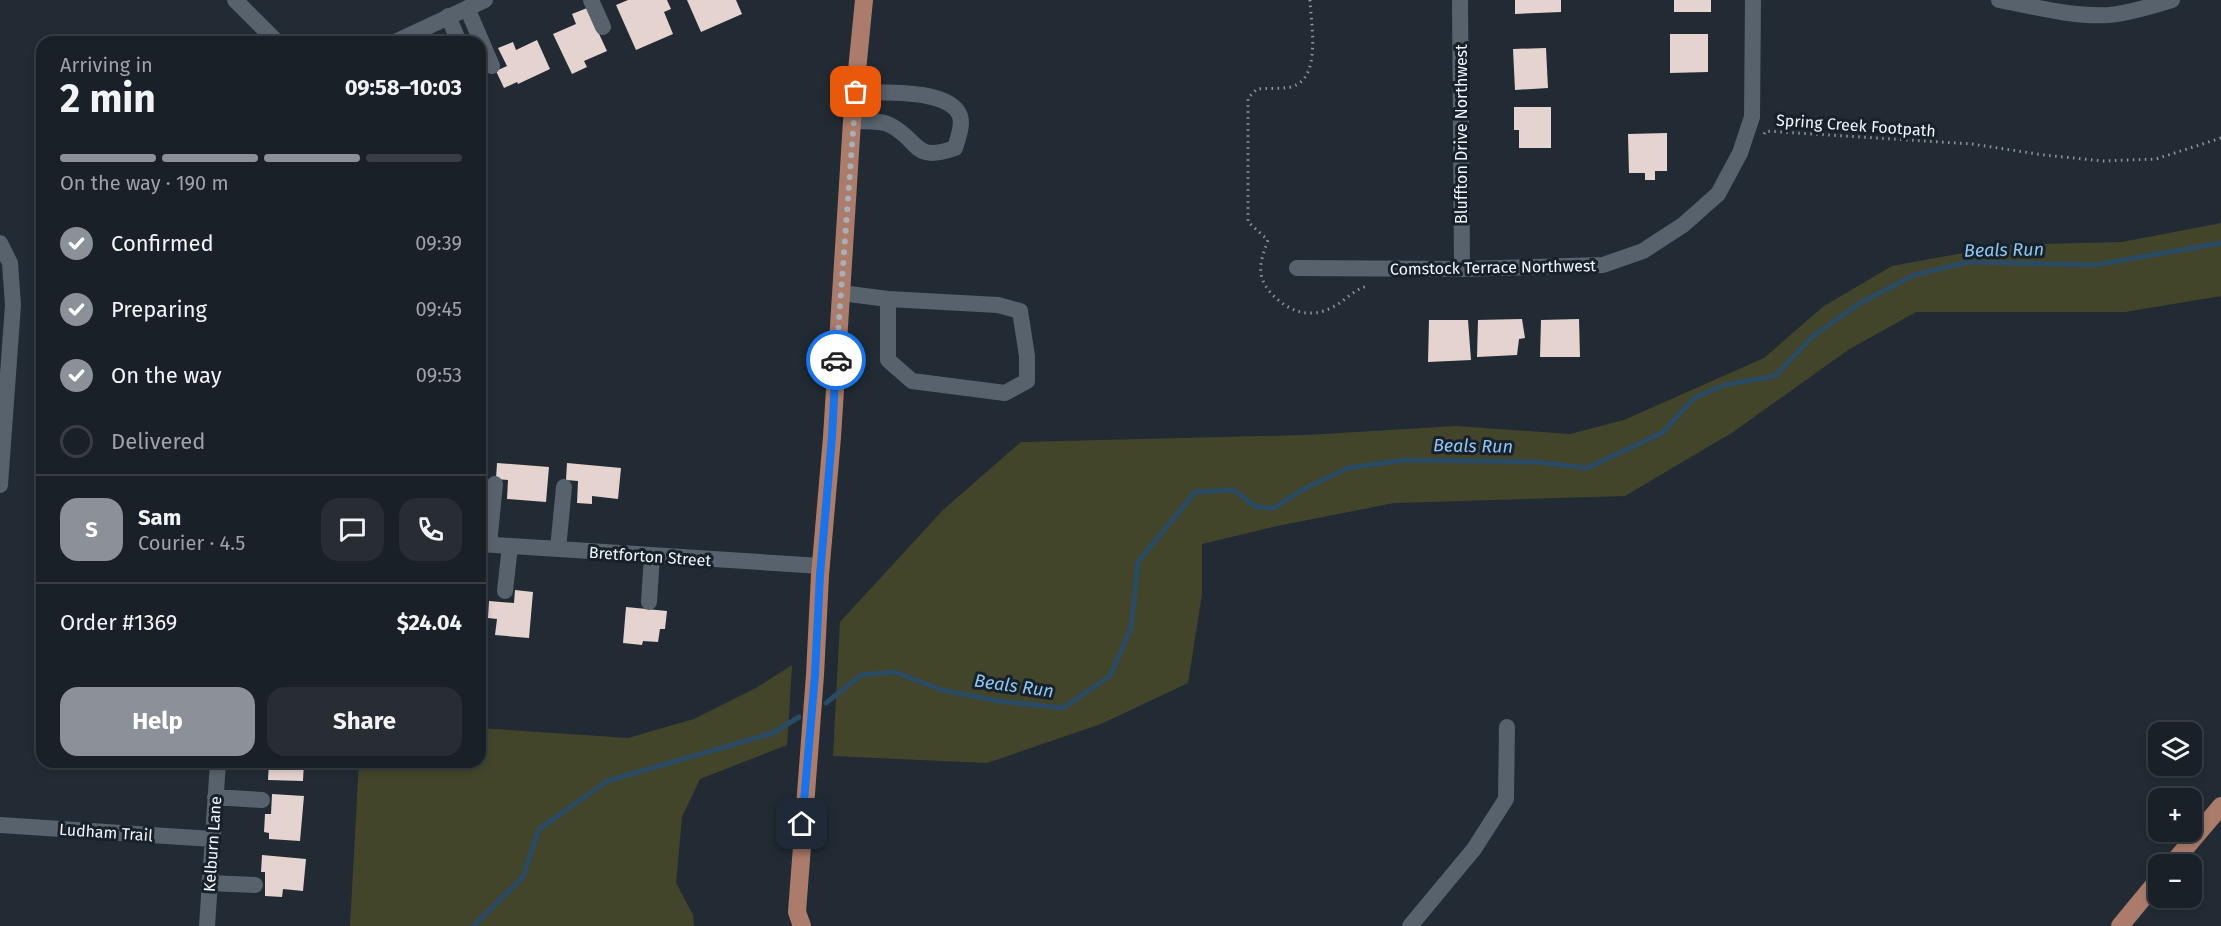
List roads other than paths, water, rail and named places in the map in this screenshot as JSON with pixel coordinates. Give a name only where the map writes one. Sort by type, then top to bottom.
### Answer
[{"type":"main road","points":[[802,926],[796,912],[832,437],[852,121],[864,0]]},
{"type":"main road","points":[[2180,854],[2221,806]]},
{"type":"main road","points":[[2120,926],[2148,892]]},
{"type":"street","points":[[235,0],[271,36]]},
{"type":"street","points":[[407,36],[485,0]]},
{"type":"street","points":[[591,0],[603,27]]},
{"type":"street","name":"Bluffton Drive Northwest","points":[[1460,0],[1462,269]]},
{"type":"street","name":"Comstock Terrace Northwest","points":[[1297,268],[1462,269],[1604,265],[1643,251],[1683,225],[1718,194],[1740,153],[1752,117],[1753,0]]},
{"type":"street","points":[[1999,0],[2062,12],[2109,15],[2172,0]]},
{"type":"street","points":[[467,8],[479,36]]},
{"type":"street","points":[[448,16],[456,36]]},
{"type":"street","points":[[486,52],[492,66]]},
{"type":"street","points":[[852,121],[889,124],[922,152],[935,155],[955,148],[960,130],[960,116],[949,101],[931,96],[856,92]]},
{"type":"street","points":[[0,243],[10,263],[13,305],[0,485]]},
{"type":"street","points":[[841,293],[888,299],[998,305],[1020,310],[1027,356],[1026,381],[1005,393],[912,381],[888,360],[888,299]]},
{"type":"street","points":[[486,533],[495,484]]},
{"type":"street","points":[[558,549],[564,487]]},
{"type":"street","name":"Bretforton Street","points":[[486,544],[821,566]]},
{"type":"street","points":[[505,591],[510,546]]},
{"type":"street","points":[[649,602],[652,556]]},
{"type":"street","points":[[1410,926],[1474,849],[1506,799],[1507,728]]},
{"type":"street","name":"Kelburn Lane","points":[[207,926],[217,768]]},
{"type":"street","points":[[215,797],[262,800]]},
{"type":"street","name":"Ludham Trail","points":[[0,825],[212,838]]},
{"type":"street","points":[[209,883],[255,885]]},
{"type":"waterway","name":"Beals Run","points":[[826,703],[861,675],[895,672],[942,690],[998,701],[1063,708],[1110,676],[1131,628],[1138,562],[1195,492],[1234,490],[1256,507],[1274,508],[1302,490],[1348,468],[1405,460],[1537,462],[1587,468],[1662,433],[1694,398],[1724,385],[1775,376],[1812,337],[1860,303],[1914,275],[1969,262],[2095,265],[2221,243]]},
{"type":"waterway","name":"Beals Run","points":[[473,926],[523,877],[539,829],[607,781],[773,733],[799,717]]}]
